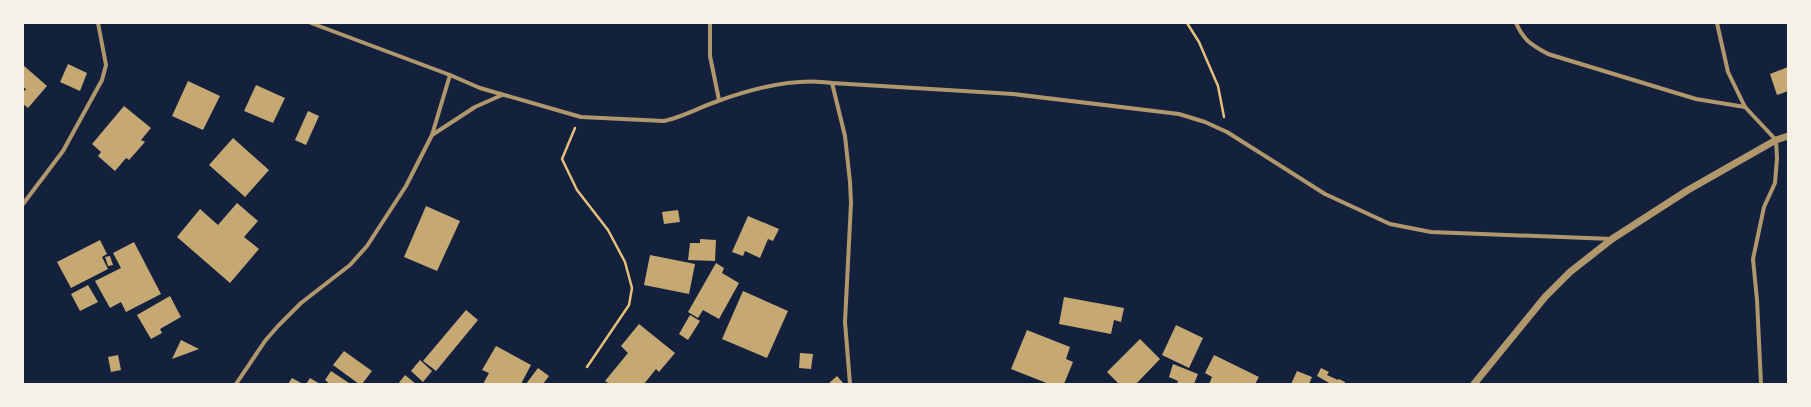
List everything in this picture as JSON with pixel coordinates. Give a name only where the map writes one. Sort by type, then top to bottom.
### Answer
[{"type":"street","points":[[23,204],[63,151],[102,80],[106,64],[98,23]]},
{"type":"street","points":[[311,23],[450,75],[480,88],[581,116],[664,121],[674,119],[719,100],[771,85],[815,80],[832,83],[1013,94],[1171,113],[1205,122],[1227,132],[1300,180],[1325,194],[1390,224],[1431,232],[1612,239]]},
{"type":"street","points":[[710,23],[710,56],[719,100]]},
{"type":"street","points":[[1516,23],[1521,35],[1533,46],[1548,54],[1696,99],[1745,108]]},
{"type":"street","points":[[1717,23],[1728,72],[1745,108],[1776,140],[1777,158],[1775,183],[1764,207],[1753,259],[1757,300],[1761,384]]},
{"type":"street","points":[[236,384],[265,341],[278,326],[301,303],[359,256],[406,186],[432,135],[450,75]]},
{"type":"street","points":[[832,83],[845,136],[850,182],[851,203],[845,322],[850,384]]},
{"type":"street","points":[[432,135],[475,107],[502,94]]},
{"type":"street","points":[[1474,384],[1545,297],[1570,272],[1612,239],[1688,190],[1776,140],[1788,136]]},
{"type":"path","points":[[1187,23],[1199,42],[1218,86],[1227,132]]},
{"type":"path","points":[[581,116],[562,159],[577,190],[608,230],[625,262],[632,288],[629,305],[587,367]]},
{"type":"building","points":[[68,64],[87,73],[80,91],[60,82]]},
{"type":"building","points":[[23,65],[47,86],[28,108],[23,104],[23,92],[26,89],[23,87]]},
{"type":"building","points":[[1788,67],[1788,91],[1777,95],[1770,74]]},
{"type":"building","points":[[188,81],[220,96],[203,130],[172,116]]},
{"type":"building","points":[[256,85],[285,98],[273,123],[244,111]]},
{"type":"building","points":[[124,106],[151,128],[141,140],[145,142],[129,160],[126,158],[115,171],[98,156],[101,152],[92,144]]},
{"type":"building","points":[[308,111],[319,116],[306,145],[295,140]]},
{"type":"building","points":[[233,138],[269,170],[245,197],[209,165]]},
{"type":"building","points":[[237,203],[258,221],[244,237],[259,249],[230,283],[177,237],[200,209],[218,225]]},
{"type":"building","points":[[426,206],[460,221],[437,271],[404,257]]},
{"type":"building","points":[[678,210],[680,222],[664,224],[662,212]]},
{"type":"building","points":[[748,216],[779,229],[773,241],[768,239],[760,258],[745,251],[743,256],[732,252]]},
{"type":"building","points":[[700,239],[716,240],[715,261],[688,260],[690,243],[700,243]]},
{"type":"building","points":[[100,240],[107,254],[102,257],[108,269],[71,288],[57,262]]},
{"type":"building","points":[[134,242],[161,294],[126,312],[121,302],[110,308],[95,281],[121,268],[113,253]]},
{"type":"building","points":[[650,255],[695,264],[689,294],[644,285]]},
{"type":"building","points":[[110,256],[113,265],[108,266],[105,257]]},
{"type":"building","points":[[716,263],[724,268],[722,273],[739,283],[719,319],[703,310],[698,318],[688,312]]},
{"type":"building","points":[[88,285],[98,302],[80,311],[71,294]]},
{"type":"building","points":[[743,291],[788,311],[767,358],[722,339]]},
{"type":"building","points":[[170,296],[181,317],[160,329],[162,333],[151,339],[137,315]]},
{"type":"building","points":[[1064,297],[1124,308],[1121,322],[1114,320],[1111,334],[1059,324]]},
{"type":"building","points":[[466,310],[478,320],[436,371],[423,361]]},
{"type":"building","points":[[690,315],[700,321],[688,340],[679,334]]},
{"type":"building","points":[[639,324],[675,353],[659,372],[656,369],[644,384],[610,384],[605,381],[628,353],[621,346]]},
{"type":"building","points":[[1176,325],[1203,338],[1189,368],[1162,355]]},
{"type":"building","points":[[1027,330],[1070,347],[1066,359],[1073,362],[1064,384],[1049,384],[1011,369]]},
{"type":"building","points":[[1140,339],[1160,359],[1136,384],[1119,384],[1107,372]]},
{"type":"building","points":[[181,340],[199,349],[172,359]]},
{"type":"building","points":[[496,346],[531,365],[521,384],[483,384],[489,373],[482,370]]},
{"type":"building","points":[[344,351],[372,371],[362,384],[359,384],[333,365]]},
{"type":"building","points":[[800,353],[813,354],[811,369],[799,368]]},
{"type":"building","points":[[118,355],[121,370],[111,372],[108,357]]},
{"type":"building","points":[[1214,355],[1259,377],[1255,384],[1209,384],[1212,377],[1205,373]]},
{"type":"building","points":[[420,360],[432,371],[423,382],[411,371]]},
{"type":"building","points":[[1173,364],[1198,374],[1194,384],[1177,384],[1178,381],[1169,377]]},
{"type":"building","points":[[538,368],[549,376],[543,384],[526,384]]},
{"type":"building","points":[[1321,368],[1329,372],[1327,375],[1345,382],[1345,384],[1331,384],[1317,376]]},
{"type":"building","points":[[331,371],[349,383],[330,384],[325,380]]},
{"type":"building","points":[[1297,371],[1312,377],[1309,384],[1291,384]]},
{"type":"building","points":[[405,375],[416,384],[398,384]]},
{"type":"building","points":[[837,376],[844,384],[828,384]]},
{"type":"building","points":[[292,378],[303,384],[288,384]]},
{"type":"building","points":[[310,378],[320,384],[306,384]]}]
